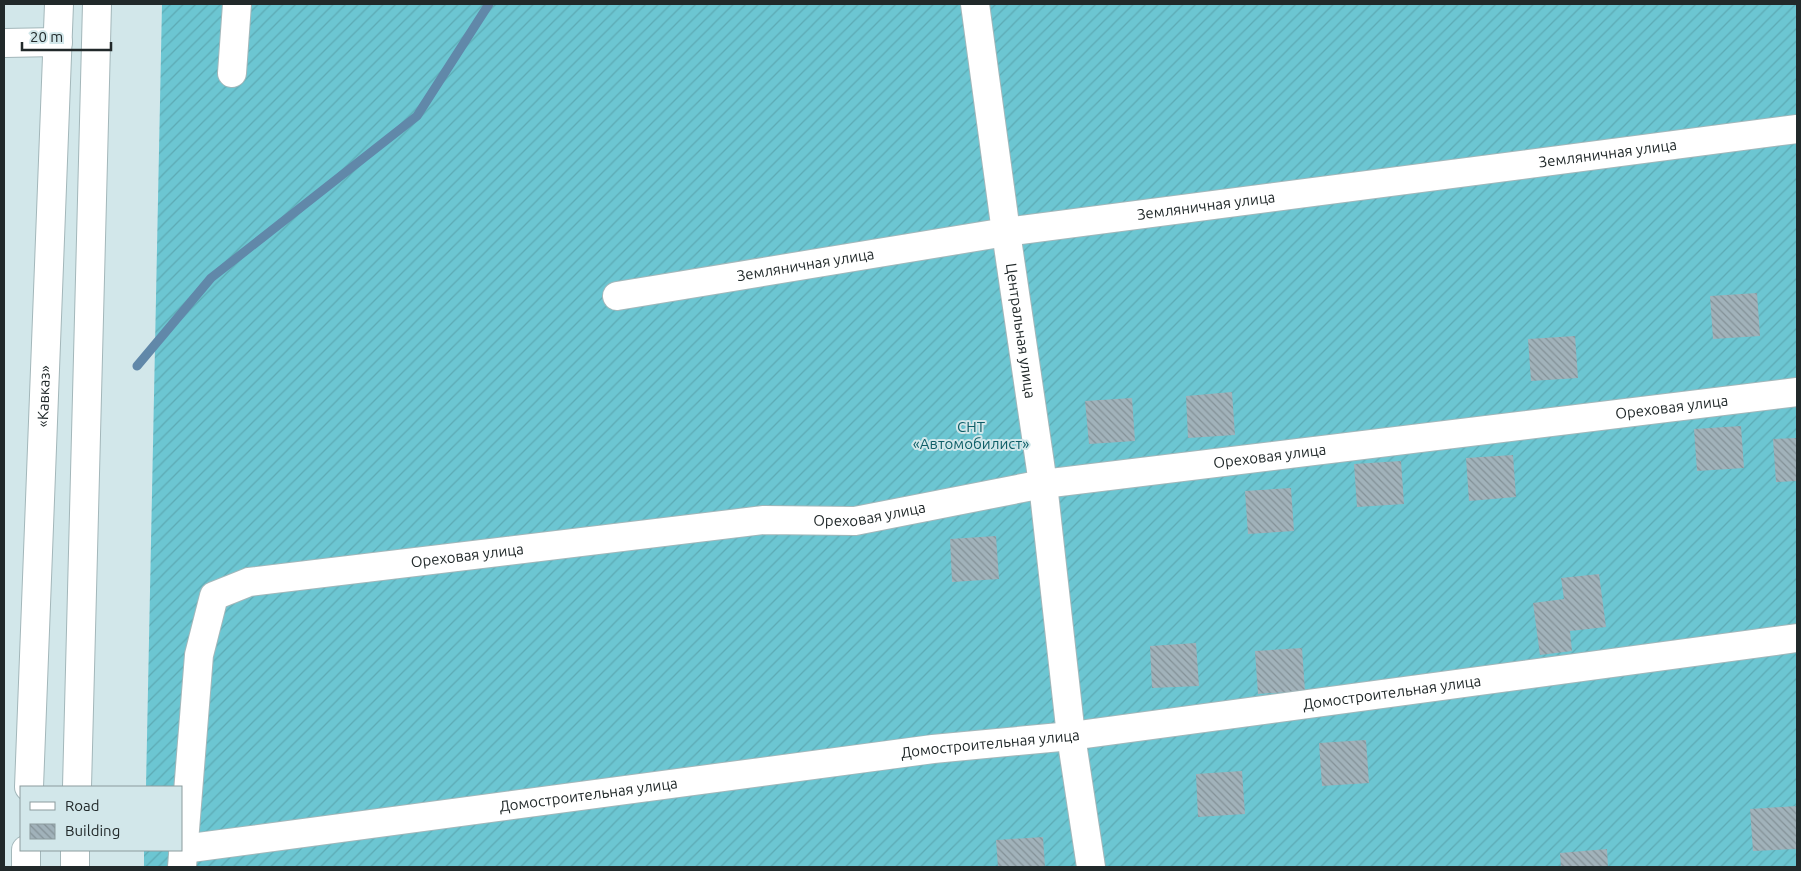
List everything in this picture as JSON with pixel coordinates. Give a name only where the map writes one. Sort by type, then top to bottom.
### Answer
[{"type":"main road","name":"«Кавказ»","points":[[29,786],[59,4]]},
{"type":"main road","points":[[77,786],[97,4]]},
{"type":"main road","points":[[232,73],[237,4]]},
{"type":"main road","name":"Центральная улица","points":[[975,4],[1043,484],[1071,736],[1091,867]]},
{"type":"main road","points":[[4,43],[58,42]]},
{"type":"main road","name":"Земляничная улица","points":[[618,296],[1006,232],[1797,129]]},
{"type":"main road","name":"Ореховая улица","points":[[182,858],[199,655],[214,596],[248,582],[754,521],[855,521],[1043,484],[1797,392]]},
{"type":"main road","name":"Домостроительная улица","points":[[182,858],[933,749],[1071,736],[1797,638]]},
{"type":"main road","points":[[26,851],[26,867]]},
{"type":"main road","points":[[75,867],[76,851]]},
{"type":"green space","name":"СНТ «Автомобилист»","points":[[162,4],[1797,4],[1797,867],[144,867],[144,851],[182,851],[182,786],[146,786]]},
{"type":"building","points":[[1757,293],[1760,336],[1713,339],[1710,296]]},
{"type":"building","points":[[1575,336],[1578,378],[1531,381],[1528,339]]},
{"type":"building","points":[[1232,392],[1235,435],[1188,438],[1186,396]]},
{"type":"building","points":[[1132,398],[1135,441],[1089,444],[1085,401]]},
{"type":"building","points":[[1741,426],[1744,468],[1697,471],[1694,429]]},
{"type":"building","points":[[1797,438],[1797,481],[1776,482],[1773,439]]},
{"type":"building","points":[[1513,455],[1516,497],[1469,501],[1466,458]]},
{"type":"building","points":[[1401,461],[1404,504],[1357,507],[1354,464]]},
{"type":"building","points":[[1291,488],[1294,531],[1248,534],[1245,491]]},
{"type":"building","points":[[996,536],[999,579],[952,582],[950,539]]},
{"type":"building","points":[[1599,574],[1606,627],[1570,631],[1572,651],[1540,655],[1533,603],[1564,599],[1561,578]]},
{"type":"building","points":[[1196,643],[1199,686],[1152,688],[1150,646]]},
{"type":"building","points":[[1302,648],[1305,691],[1258,694],[1255,651]]},
{"type":"building","points":[[1366,740],[1369,783],[1322,786],[1319,743]]},
{"type":"building","points":[[1242,771],[1245,814],[1198,817],[1196,774]]},
{"type":"building","points":[[1797,806],[1797,849],[1753,851],[1750,809]]},
{"type":"building","points":[[1043,837],[1045,867],[998,867],[996,840]]},
{"type":"building","points":[[1607,849],[1608,867],[1561,867],[1560,853]]},
{"type":"waterway","points":[[137,366],[211,278],[417,116],[489,4]]}]
